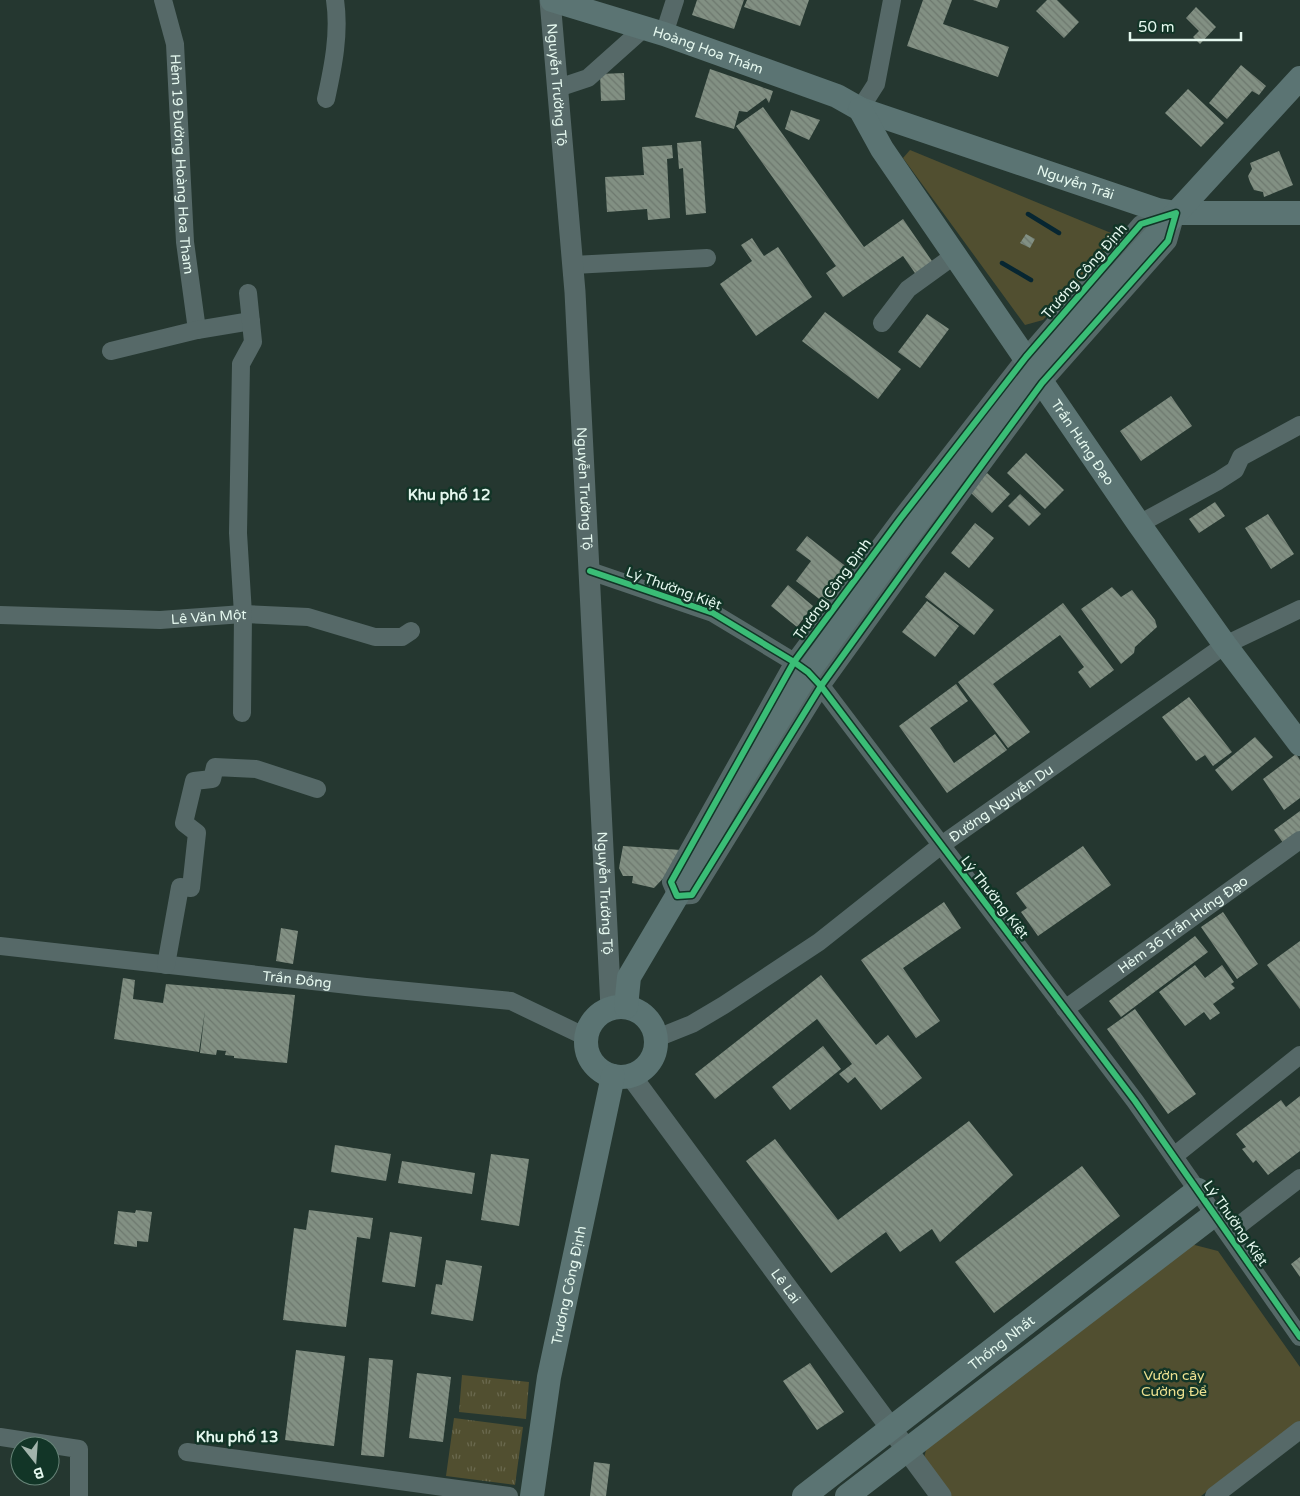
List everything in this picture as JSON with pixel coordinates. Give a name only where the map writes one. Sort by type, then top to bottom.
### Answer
[{"type":"main road","name":"Hoàng Hoa Thám","points":[[551,0],[654,31],[837,96],[860,109]]},
{"type":"main road","name":"Trương Công Định","points":[[618,1007],[629,977],[733,798],[808,674],[896,552],[1034,369],[1300,78]]},
{"type":"main road","name":"Nguyễn Trãi","points":[[860,109],[1158,210],[1176,213],[1300,213]]},
{"type":"main road","name":"Trần Hưng Đạo","points":[[860,109],[882,150],[1139,524],[1225,645],[1300,744]]},
{"type":"main road","points":[[618,1007],[643,1014],[650,1020],[657,1038],[653,1058],[647,1066],[622,1076],[605,1073],[592,1062],[588,1054],[586,1037],[592,1022],[618,1007]]},
{"type":"main road","name":"Trương Công Định","points":[[532,1496],[549,1377],[622,1076]]},
{"type":"main road","name":"Thống Nhất","points":[[804,1496],[1198,1190]]},
{"type":"main road","name":"Thống Nhất","points":[[847,1496],[1215,1214]]},
{"type":"main road","points":[[1048,1307],[1065,1328]]},
{"type":"street","name":"Hẻm 19 Đường Hoàng Hoa Tham","points":[[163,0],[175,44],[184,242],[197,330]]},
{"type":"street","points":[[326,99],[333,65],[336,32],[337,13],[335,0]]},
{"type":"street","name":"Nguyễn Trường Tộ","points":[[551,0],[573,265],[590,571],[592,646],[618,1007]]},
{"type":"street","points":[[558,88],[588,78],[654,31],[675,0]]},
{"type":"street","points":[[860,109],[876,84],[892,0]]},
{"type":"street","points":[[882,323],[908,289],[955,255]]},
{"type":"street","points":[[573,265],[707,258]]},
{"type":"street","points":[[242,713],[243,614],[238,533],[241,364],[253,342],[248,293]]},
{"type":"street","points":[[111,351],[197,330],[251,321]]},
{"type":"street","points":[[1139,524],[1218,481],[1235,470],[1241,457],[1300,425]]},
{"type":"street","name":"Lý Thường Kiệt","points":[[590,571],[713,613],[808,674],[1065,1009],[1174,1156],[1300,1337]]},
{"type":"street","name":"Đường Nguyễn Du","points":[[657,1038],[692,1024],[724,1006],[811,947],[940,846],[1225,645],[1300,609]]},
{"type":"street","name":"Lê Văn Một","points":[[0,615],[160,620],[243,614],[308,617],[374,637],[402,637],[411,630]]},
{"type":"street","points":[[166,965],[180,887],[192,888],[197,832],[184,823],[194,781],[212,779],[215,767],[256,769],[317,789]]},
{"type":"street","name":"Hẻm 36 Trần Hưng Đạo","points":[[1065,1009],[1300,840]]},
{"type":"street","name":"Trần Đồng","points":[[0,946],[511,1001],[586,1037]]},
{"type":"street","points":[[1174,1156],[1300,1055]]},
{"type":"street","name":"Lê Lai","points":[[622,1076],[892,1429],[941,1496]]},
{"type":"street","points":[[1229,1233],[1300,1178]]},
{"type":"street","points":[[1214,1496],[1300,1430]]},
{"type":"street","points":[[0,1437],[79,1449],[79,1496]]},
{"type":"street","points":[[186,1452],[509,1496]]},
{"type":"green space","points":[[910,150],[1111,233],[1117,244],[1043,320],[1025,325],[903,158]]},
{"type":"green space","name":"Vườn cây Cường Để","points":[[1183,1242],[1218,1251],[1300,1367],[1300,1421],[1201,1496],[942,1496],[921,1469],[931,1431]]},
{"type":"green space","points":[[462,1375],[529,1382],[526,1419],[459,1412]]},
{"type":"green space","points":[[454,1418],[523,1427],[515,1485],[446,1476]]},
{"type":"building","points":[[697,0],[744,0],[734,29],[692,15]]},
{"type":"building","points":[[747,0],[809,0],[800,26],[744,7]]},
{"type":"building","points":[[923,0],[952,0],[943,24],[1009,47],[998,77],[907,46]]},
{"type":"building","points":[[973,0],[1000,0],[997,8]]},
{"type":"building","points":[[1047,0],[1057,0],[1079,22],[1064,38],[1036,11]]},
{"type":"building","points":[[1196,7],[1216,27],[1200,44],[1193,37],[1199,31],[1186,18]]},
{"type":"building","points":[[1241,65],[1266,86],[1259,95],[1252,91],[1227,119],[1209,103]]},
{"type":"building","points":[[710,69],[773,91],[769,103],[766,98],[747,112],[739,111],[734,129],[695,117]]},
{"type":"building","points":[[624,73],[625,100],[601,101],[600,74]]},
{"type":"building","points":[[1188,89],[1224,123],[1201,147],[1165,113]]},
{"type":"building","points":[[763,107],[864,247],[903,219],[934,264],[917,276],[903,256],[843,297],[826,273],[836,266],[736,126]]},
{"type":"building","points":[[791,110],[820,120],[809,140],[785,129]]},
{"type":"building","points":[[701,141],[706,213],[686,215],[683,168],[679,169],[677,143]]},
{"type":"building","points":[[672,145],[673,158],[667,159],[670,218],[648,220],[647,209],[607,212],[605,177],[644,175],[642,147]]},
{"type":"building","points":[[1279,151],[1293,185],[1264,197],[1263,192],[1254,190],[1250,182],[1248,176],[1252,169],[1250,163]]},
{"type":"building","points":[[1026,234],[1035,239],[1030,248],[1020,243]]},
{"type":"building","points":[[752,238],[764,256],[778,247],[812,297],[756,336],[720,284],[752,261],[741,245]]},
{"type":"building","points":[[825,312],[901,369],[878,399],[802,341]]},
{"type":"building","points":[[927,314],[949,329],[920,368],[898,352]]},
{"type":"building","points":[[1171,396],[1192,426],[1141,461],[1120,431]]},
{"type":"building","points":[[1026,453],[1064,490],[1045,509],[1007,473]]},
{"type":"building","points":[[987,473],[1010,494],[992,513],[970,492]]},
{"type":"building","points":[[1020,494],[1041,514],[1029,526],[1008,506]]},
{"type":"building","points":[[1215,502],[1225,516],[1199,533],[1189,519]]},
{"type":"building","points":[[1268,514],[1294,554],[1271,569],[1245,528]]},
{"type":"building","points":[[975,523],[994,538],[969,568],[951,553]]},
{"type":"building","points":[[807,536],[853,572],[827,605],[796,581],[811,561],[796,550]]},
{"type":"building","points":[[945,572],[994,610],[974,635],[925,597]]},
{"type":"building","points":[[788,585],[813,606],[797,627],[771,606]]},
{"type":"building","points":[[1112,587],[1121,597],[1132,590],[1155,620],[1157,627],[1135,647],[1134,653],[1121,664],[1081,609]]},
{"type":"building","points":[[927,601],[959,626],[935,657],[902,632]]},
{"type":"building","points":[[1063,603],[1114,670],[1090,688],[1078,672],[1084,667],[1060,635],[993,684],[1030,732],[1008,748],[958,682]]},
{"type":"building","points":[[956,684],[968,701],[930,728],[954,763],[995,734],[1007,750],[947,793],[899,726]]},
{"type":"building","points":[[1189,697],[1232,752],[1213,766],[1205,755],[1196,761],[1162,717]]},
{"type":"building","points":[[1255,737],[1273,757],[1232,791],[1215,770]]},
{"type":"building","points":[[1296,754],[1300,760],[1300,798],[1284,810],[1263,779]]},
{"type":"building","points":[[1300,811],[1300,836],[1286,847],[1274,830]]},
{"type":"building","points":[[623,846],[681,850],[673,868],[654,888],[632,883],[633,876],[623,876],[619,868]]},
{"type":"building","points":[[1083,846],[1111,885],[1038,936],[1021,912],[1027,908],[1016,893]]},
{"type":"building","points":[[944,902],[961,928],[903,968],[940,1021],[916,1038],[861,960]]},
{"type":"building","points":[[1223,912],[1258,964],[1237,979],[1201,927]]},
{"type":"building","points":[[281,928],[298,931],[293,964],[276,961]]},
{"type":"building","points":[[1195,936],[1208,952],[1121,1017],[1109,1001]]},
{"type":"building","points":[[1300,941],[1300,1009],[1267,965]]},
{"type":"building","points":[[1195,965],[1205,978],[1222,965],[1234,982],[1231,984],[1235,988],[1213,1004],[1220,1013],[1210,1020],[1204,1012],[1185,1026],[1159,992]]},
{"type":"building","points":[[821,975],[876,1045],[888,1035],[922,1078],[881,1110],[855,1077],[848,1083],[839,1074],[852,1064],[817,1019],[715,1099],[695,1074]]},
{"type":"building","points":[[123,978],[135,980],[133,999],[163,1003],[166,984],[295,995],[287,1063],[234,1058],[234,1056],[225,1055],[226,1051],[217,1050],[216,1055],[200,1053],[205,1010],[199,1052],[114,1039]]},
{"type":"building","points":[[1135,1009],[1196,1094],[1168,1114],[1107,1029]]},
{"type":"building","points":[[823,1046],[841,1069],[790,1110],[772,1087]]},
{"type":"building","points":[[1300,1096],[1300,1151],[1268,1175],[1256,1160],[1253,1163],[1242,1149],[1246,1147],[1236,1134],[1281,1100],[1286,1107]]},
{"type":"building","points":[[969,1121],[1013,1175],[940,1242],[932,1229],[900,1252],[886,1232],[831,1273],[746,1161],[775,1139],[838,1220]]},
{"type":"building","points":[[335,1145],[391,1154],[386,1181],[331,1172]]},
{"type":"building","points":[[491,1154],[529,1159],[519,1226],[481,1220]]},
{"type":"building","points":[[402,1161],[475,1173],[472,1194],[398,1183]]},
{"type":"building","points":[[1082,1166],[1120,1216],[994,1313],[955,1262]]},
{"type":"building","points":[[136,1210],[152,1212],[148,1242],[137,1241],[137,1247],[114,1244],[118,1211],[135,1213]]},
{"type":"building","points":[[309,1210],[373,1218],[370,1239],[357,1237],[346,1327],[283,1320],[294,1228],[306,1230]]},
{"type":"building","points":[[390,1232],[422,1237],[415,1287],[382,1282]]},
{"type":"building","points":[[1300,1257],[1300,1277],[1291,1264]]},
{"type":"building","points":[[446,1260],[482,1266],[473,1321],[431,1314],[436,1284],[442,1285]]},
{"type":"building","points":[[296,1350],[345,1356],[334,1446],[285,1440]]},
{"type":"building","points":[[369,1358],[393,1360],[384,1457],[361,1455]]},
{"type":"building","points":[[810,1363],[844,1412],[817,1430],[783,1381]]},
{"type":"building","points":[[417,1373],[451,1377],[443,1442],[409,1438]]},
{"type":"building","points":[[594,1462],[610,1464],[606,1496],[590,1496]]},
{"type":"waterway","points":[[1028,214],[1059,233]]},
{"type":"waterway","points":[[1002,263],[1031,280]]},
{"type":"cycle path","points":[[1176,213],[1168,241],[1042,383],[821,686],[692,895],[677,896],[671,882],[794,662],[900,519],[1026,357],[1141,224],[1176,213]]},
{"type":"cycle path","points":[[590,571],[713,613],[794,662],[808,672],[821,686],[1135,1101],[1300,1337]]},
{"type":"district","name":"Khu phố 12","points":[[449,495]]},
{"type":"district","name":"Khu phố 13","points":[[237,1437]]}]
